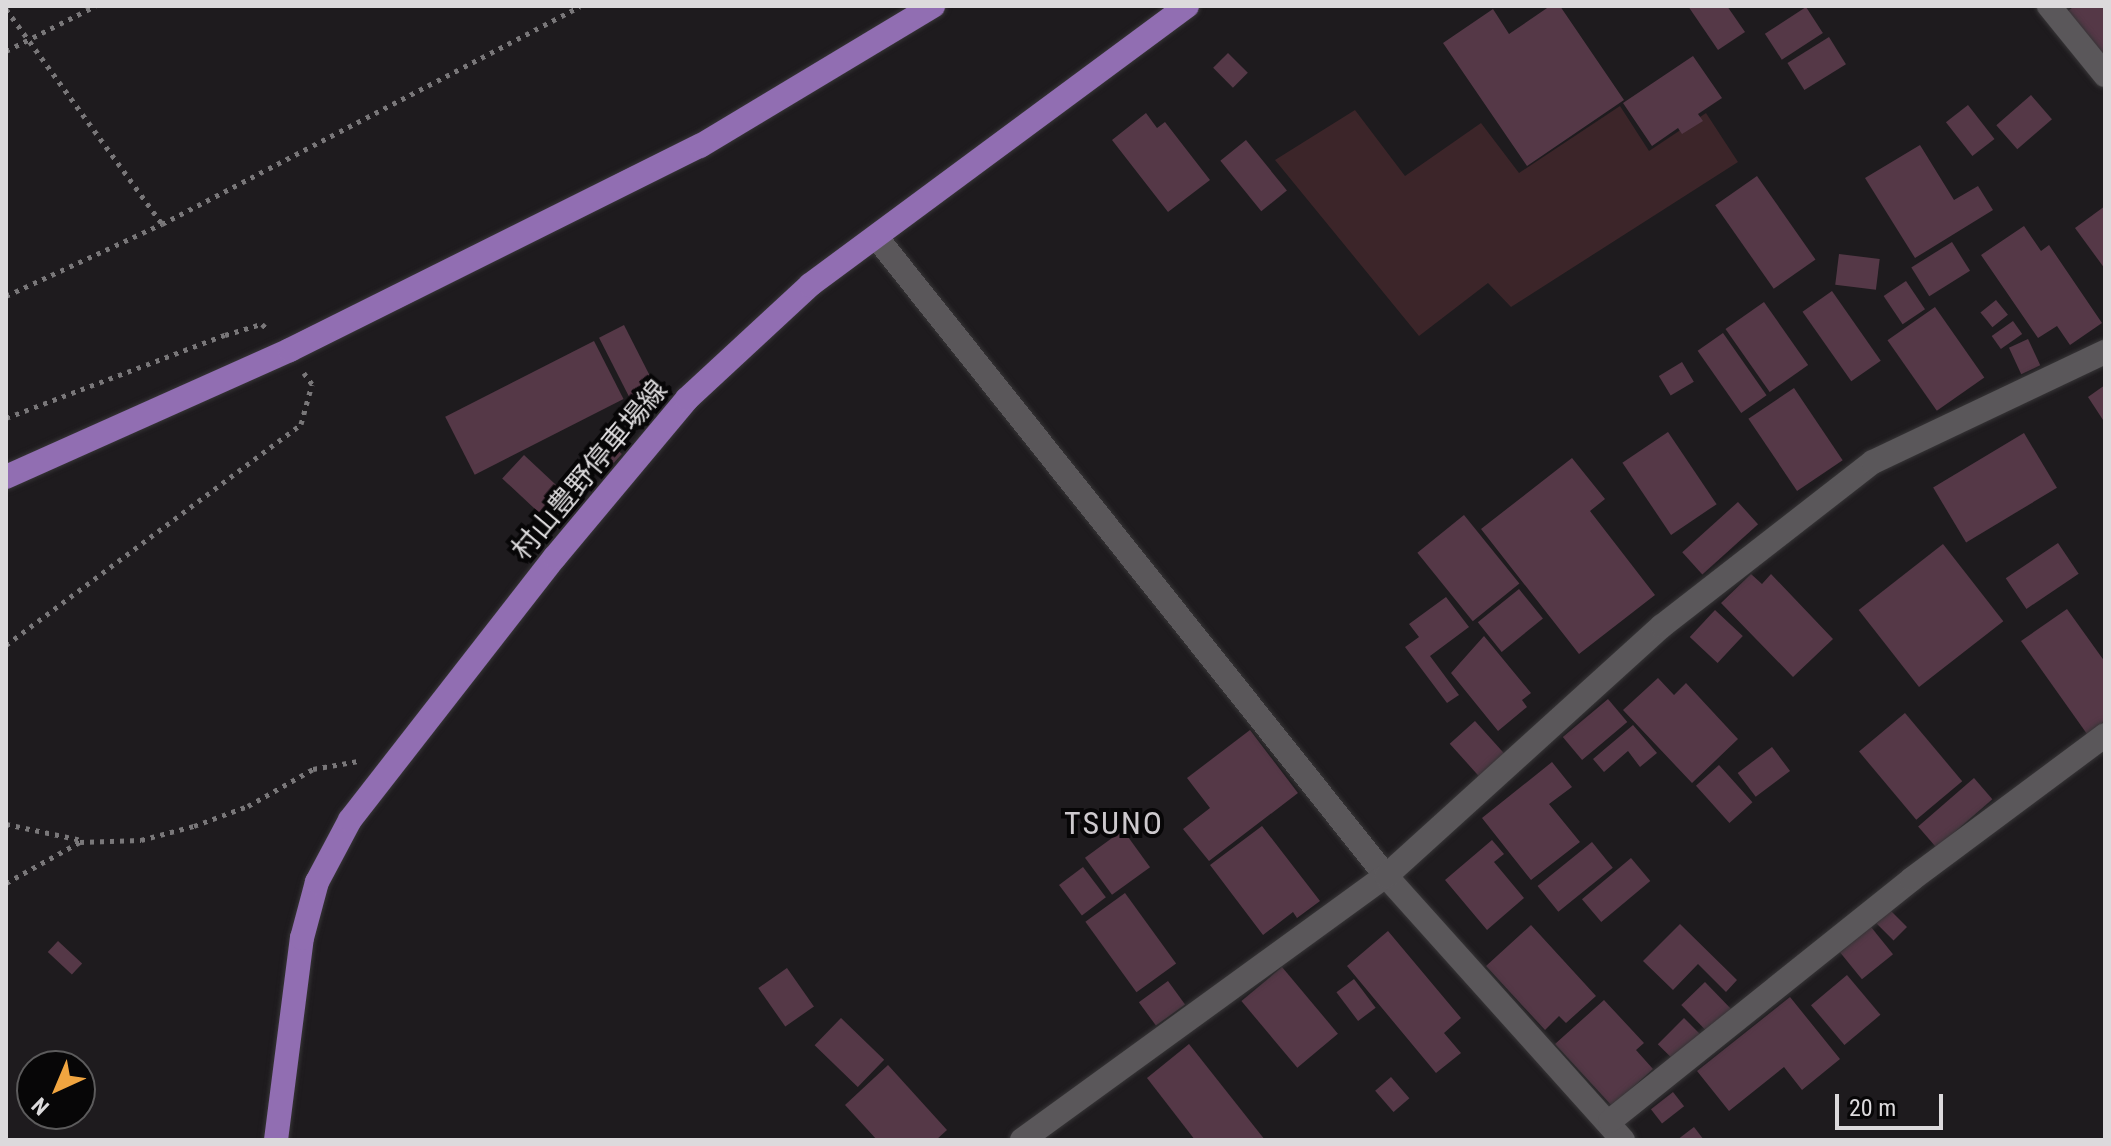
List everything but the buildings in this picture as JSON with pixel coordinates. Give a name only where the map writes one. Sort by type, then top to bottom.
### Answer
[{"type":"main road","points":[[6,477],[290,350],[700,146],[933,6]]},
{"type":"main road","name":"村山豊野停車場線","points":[[276,1140],[302,938],[317,882],[350,820],[555,557],[687,399],[810,285],[1187,6]]},
{"type":"street","points":[[2049,6],[2105,75]]},
{"type":"street","points":[[877,238],[1386,876],[1617,1130],[1912,879],[2105,735]]},
{"type":"street","points":[[1022,1140],[1386,876],[1662,626],[1873,462],[2105,352]]},
{"type":"path","points":[[6,51],[95,6]]},
{"type":"path","points":[[6,296],[162,224],[580,6]]},
{"type":"path","points":[[6,9],[162,224]]},
{"type":"path","points":[[6,418],[262,324],[290,350],[312,384],[301,424],[6,645]]},
{"type":"path","points":[[6,883],[80,842],[141,840],[194,826],[248,806],[313,769],[351,761],[395,765]]},
{"type":"path","points":[[6,824],[90,842]]},
{"type":"shaded area","points":[[1620,106],[1649,151],[1706,113],[1738,162],[1511,307],[1488,283],[1419,336],[1275,160],[1355,110],[1405,176],[1481,123],[1519,173]]},
{"type":"district","name":"TSUNO","points":[[1114,823]]}]
